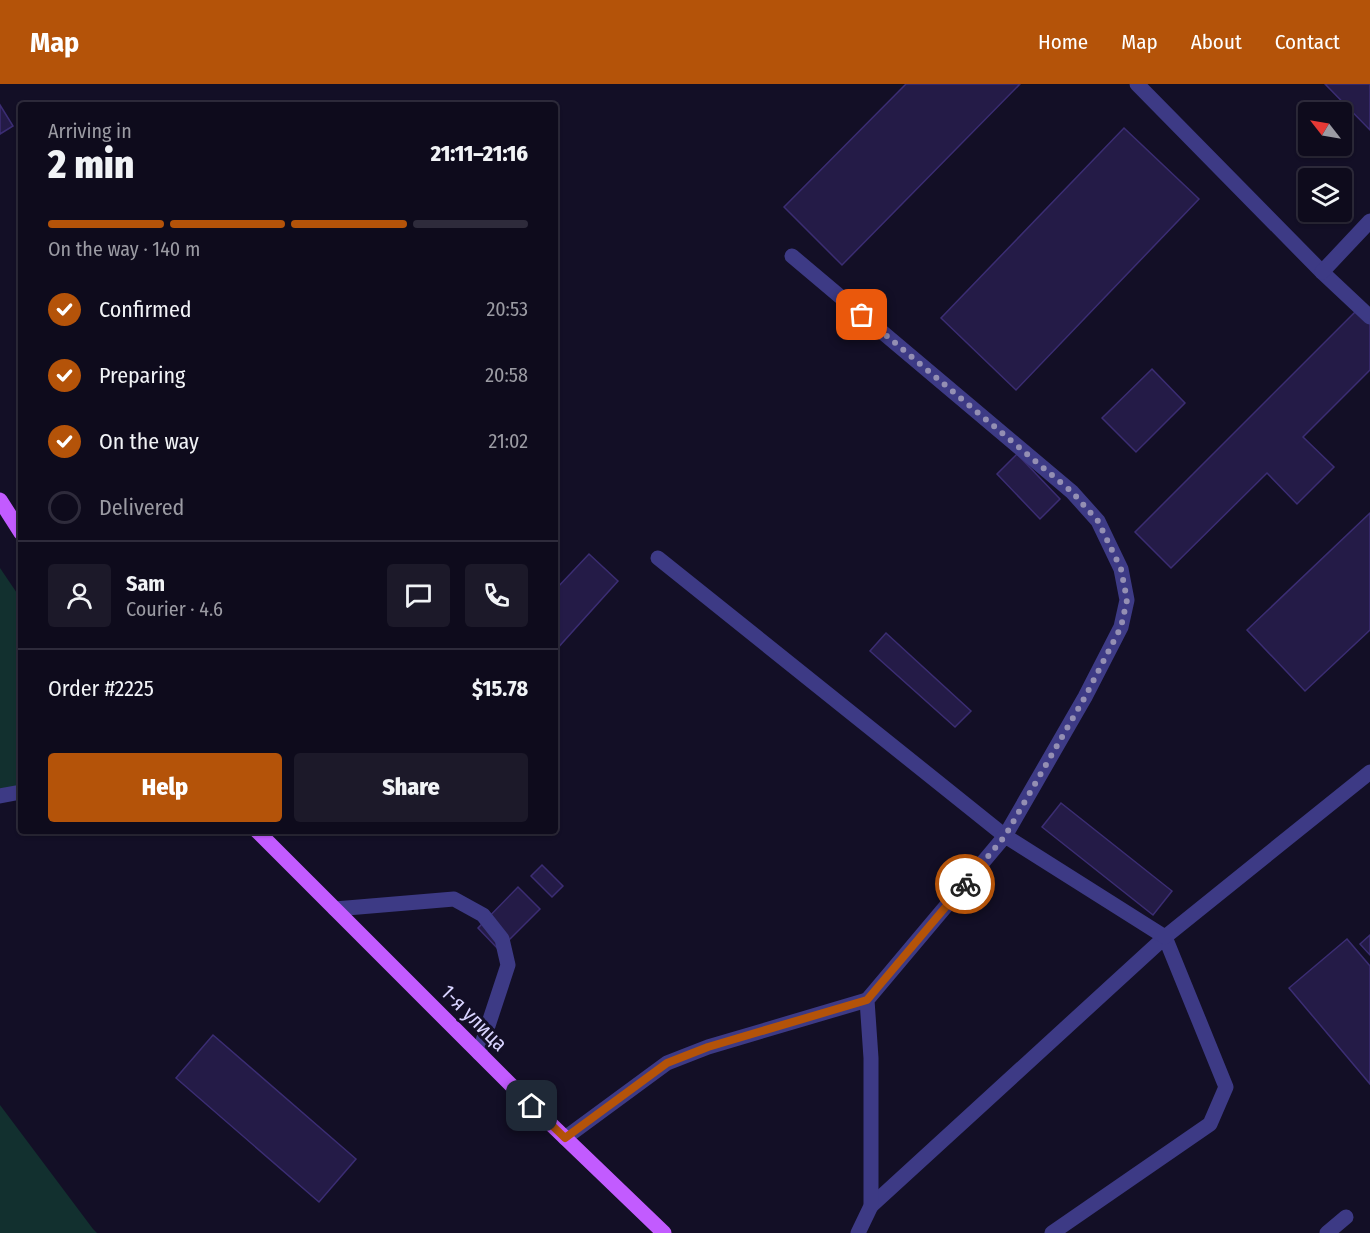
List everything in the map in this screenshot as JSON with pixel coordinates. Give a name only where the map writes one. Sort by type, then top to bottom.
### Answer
[{"type":"main road","points":[[0,500],[18,528]]},
{"type":"main road","name":"1-я улица","points":[[260,834],[661,1232]]},
{"type":"lane","points":[[1137,84],[1322,272],[1370,317]]},
{"type":"lane","points":[[1322,272],[1370,221]]},
{"type":"lane","points":[[565,1138],[667,1063],[708,1047],[867,1000],[1005,836],[1085,697],[1121,627],[1127,600],[1121,569],[1098,521],[1072,492],[792,256]]},
{"type":"lane","points":[[658,558],[1005,836],[1165,938],[1226,1086],[1210,1124],[1052,1233]]},
{"type":"lane","points":[[859,1232],[871,1206],[1165,938],[1370,772]]},
{"type":"lane","points":[[0,796],[18,793]]},
{"type":"lane","points":[[335,909],[454,899],[483,915],[502,939],[508,965],[479,1053]]},
{"type":"lane","points":[[867,1000],[871,1058],[871,1206]]},
{"type":"lane","points":[[1327,1233],[1346,1217]]},
{"type":"green space","points":[[0,568],[18,595],[18,793],[0,801]]},
{"type":"green space","points":[[0,1105],[93,1229],[97,1233],[0,1233]]},
{"type":"building","points":[[906,84],[1020,84],[842,265],[784,207]]},
{"type":"building","points":[[1325,84],[1370,84],[1370,130],[1352,112],[1352,102],[1343,102]]},
{"type":"building","points":[[0,105],[13,126],[0,134]]},
{"type":"building","points":[[1124,128],[1199,199],[1016,390],[941,318]]},
{"type":"building","points":[[1358,309],[1370,321],[1370,370],[1303,437],[1334,467],[1297,504],[1267,473],[1171,568],[1135,532]]},
{"type":"building","points":[[1152,369],[1185,403],[1136,452],[1102,418]]},
{"type":"building","points":[[1017,454],[1060,499],[1040,519],[997,474]]},
{"type":"building","points":[[1370,513],[1370,630],[1305,691],[1247,630]]},
{"type":"building","points":[[589,554],[618,581],[558,648],[558,587]]},
{"type":"building","points":[[886,633],[971,711],[955,727],[870,651]]},
{"type":"building","points":[[1061,803],[1172,891],[1153,915],[1042,827]]},
{"type":"building","points":[[542,865],[563,886],[552,897],[531,876]]},
{"type":"building","points":[[518,887],[540,909],[499,950],[478,928]]},
{"type":"building","points":[[1370,935],[1370,955],[1360,944]]},
{"type":"building","points":[[1347,939],[1370,966],[1370,1084],[1289,988]]},
{"type":"building","points":[[213,1035],[356,1159],[319,1202],[176,1078]]},
{"type":"way so far","points":[[862,315],[1072,492],[1098,521],[1121,569],[1127,600],[1121,627],[1085,697],[1005,836],[965,884]]},
{"type":"route","points":[[532,1106],[565,1138],[667,1063],[708,1047],[867,1000],[965,884]]}]
